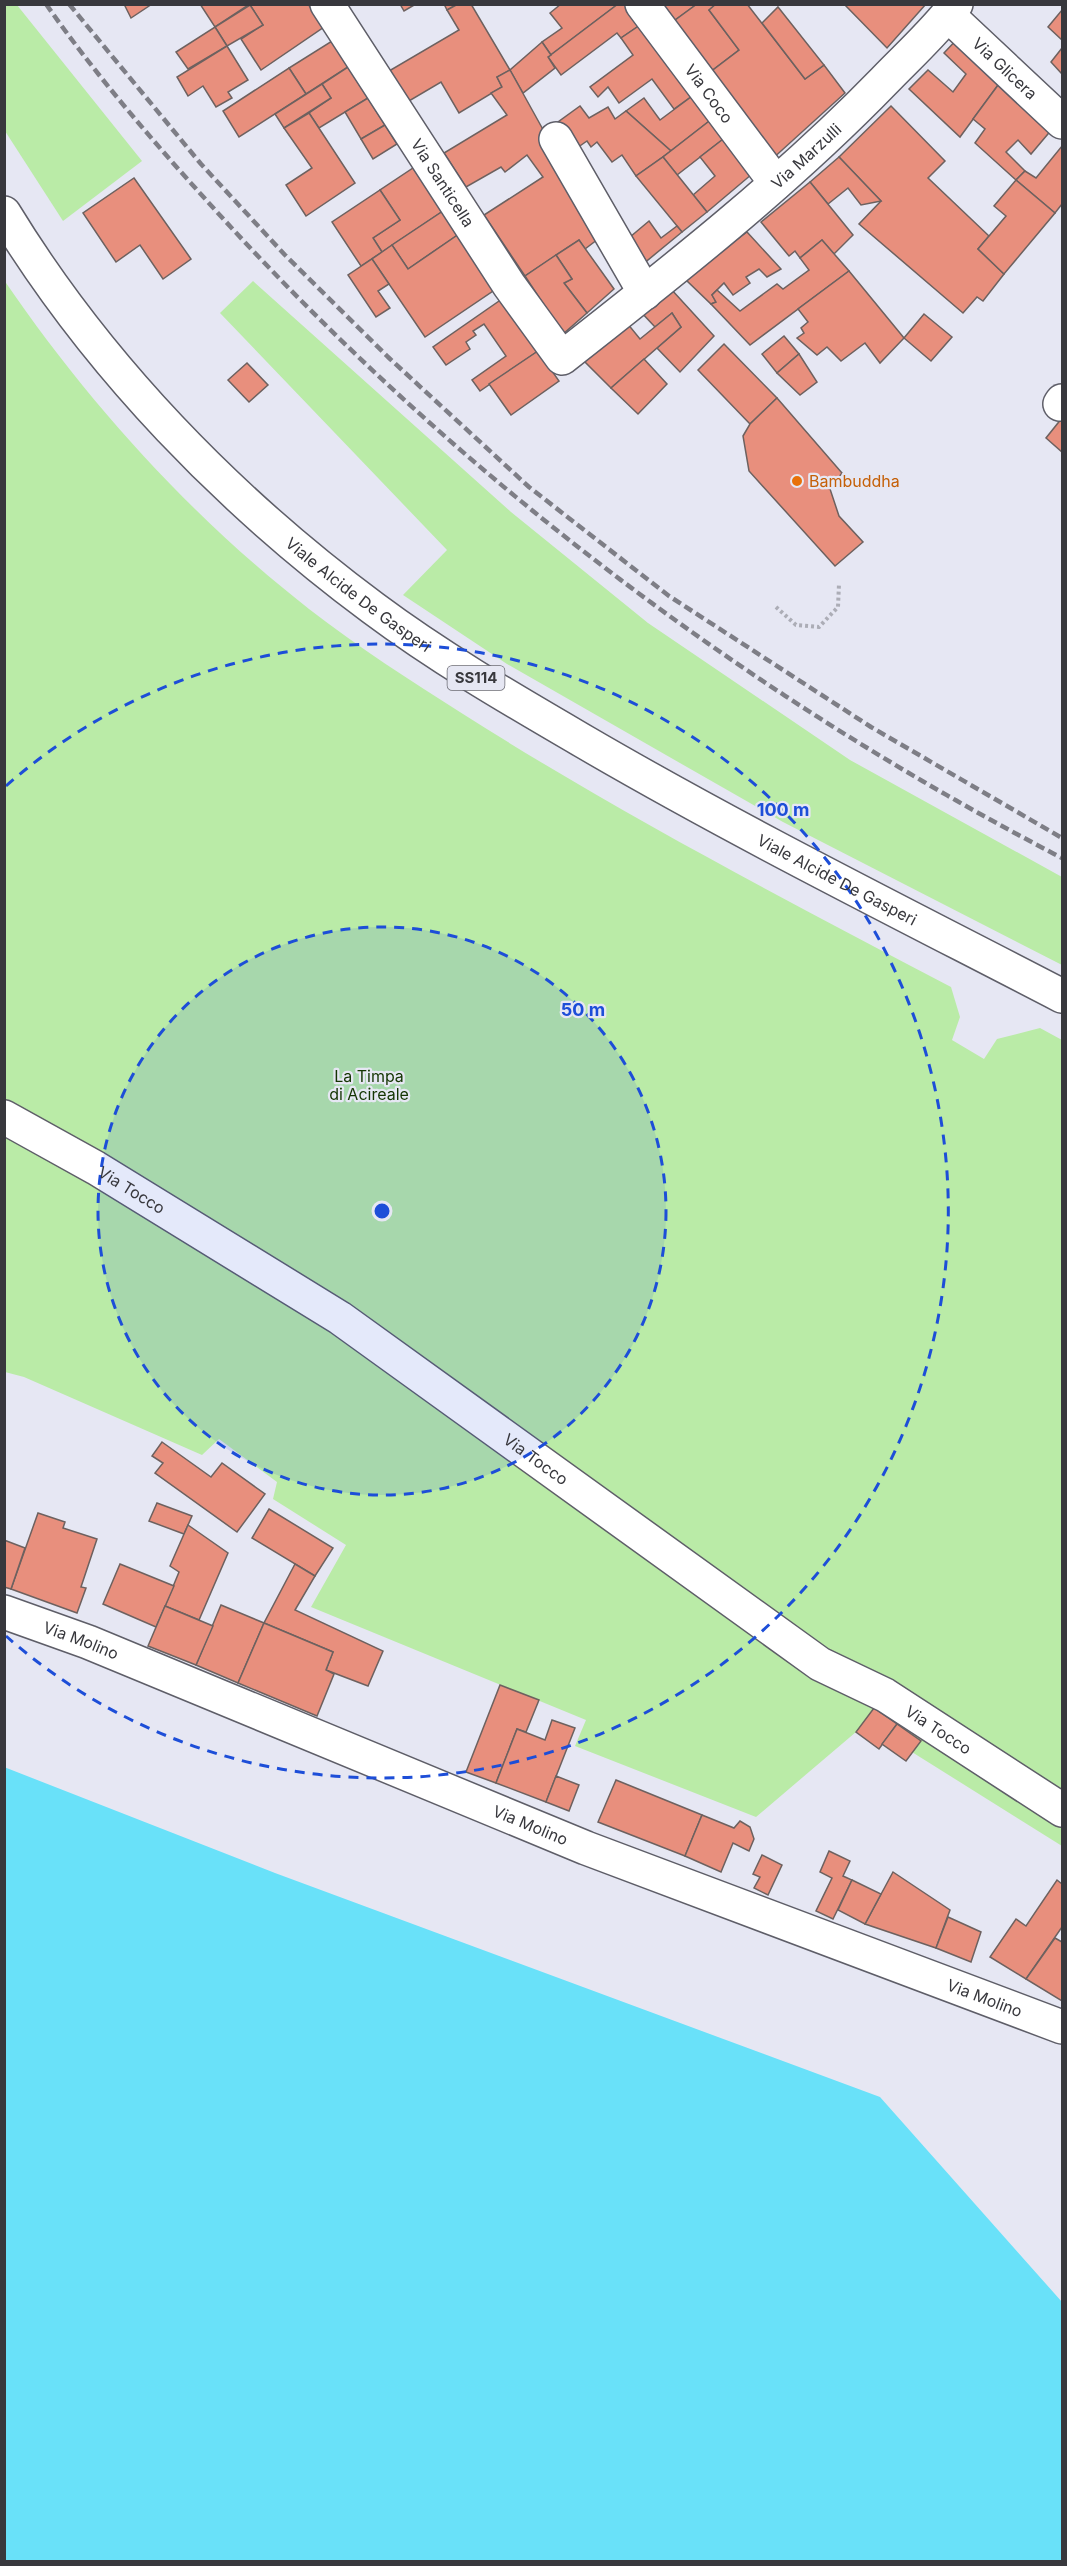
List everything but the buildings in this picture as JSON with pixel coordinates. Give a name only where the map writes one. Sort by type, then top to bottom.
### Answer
[{"type":"street","name":"Via Santicella","points":[[327,4],[509,285],[562,358]]},
{"type":"street","name":"Via Coco","points":[[642,4],[776,183]]},
{"type":"street","name":"Via Marzulli","points":[[562,358],[645,293],[776,183],[852,114],[952,10]]},
{"type":"street","name":"Via Glicera","points":[[952,10],[1062,122]]},
{"type":"street","points":[[556,139],[645,293]]},
{"type":"street","name":"Viale Alcide De Gasperi","points":[[4,213],[51,284],[152,409],[199,458],[279,532],[373,608],[465,672],[674,794],[1062,996]]},
{"type":"street","name":"Via Tocco","points":[[4,1117],[96,1168],[340,1318],[820,1664],[885,1695],[1062,1810]]},
{"type":"street","name":"Via Molino","points":[[4,1612],[88,1642],[586,1848],[1062,2027]]},
{"type":"path","points":[[776,607],[796,625],[819,627],[838,606],[839,584]]},
{"type":"green space","points":[[5,4],[17,5],[142,161],[63,221],[5,131]]},
{"type":"green space","name":"La Timpa di Acireale","points":[[4,280],[36,326],[106,414],[183,497],[265,573],[346,637],[463,714],[582,787],[827,922],[951,987],[960,1017],[952,1040],[984,1059],[997,1039],[1040,1028],[1062,1040],[1062,1846],[864,1722],[856,1732],[756,1817],[575,1746],[586,1720],[311,1607],[346,1545],[273,1499],[277,1482],[219,1439],[202,1455],[24,1377],[5,1372]]},
{"type":"green space","points":[[253,281],[511,512],[648,623],[850,760],[1062,877],[1062,965],[783,822],[507,664],[403,595],[447,550],[220,313]]},
{"type":"water","points":[[4,1767],[275,1873],[880,2097],[1062,2302],[1062,2561],[5,2561]]},
{"type":"railway","points":[[46,4],[128,111],[217,212],[309,309],[406,401],[507,489],[611,572],[719,651],[830,725],[945,794],[1062,858]]},
{"type":"railway","points":[[69,4],[201,164],[285,255],[388,357],[529,487],[669,596],[871,727],[1062,838]]},
{"type":"place","name":"Bambuddha","points":[[797,481]]}]
